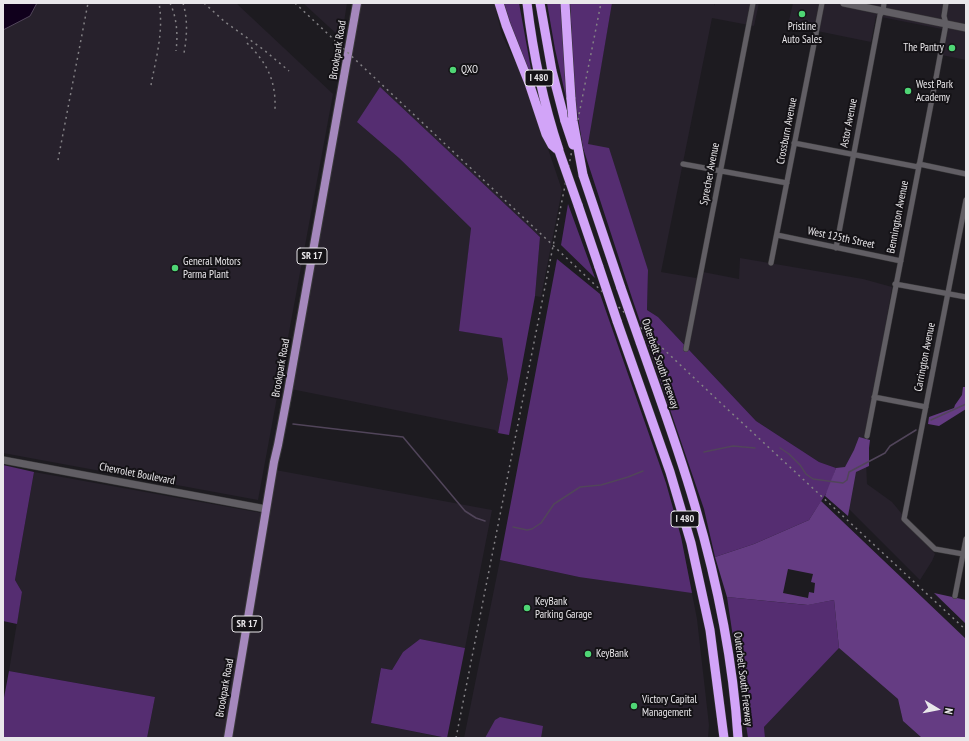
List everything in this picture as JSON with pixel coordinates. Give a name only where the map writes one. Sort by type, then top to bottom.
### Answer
[{"type":"highway","points":[[499,3],[529,83],[546,134],[552,145],[559,151]]},
{"type":"highway","name":"I 480","points":[[527,3],[537,68],[547,111],[559,151],[670,472],[691,543],[710,630],[724,738]]},
{"type":"highway","name":"Outerbelt South Freeway","points":[[540,3],[550,63],[565,121],[685,472],[704,536],[722,614],[735,701],[738,738]]},
{"type":"highway","points":[[565,3],[573,121],[583,176]]},
{"type":"highway","points":[[735,701],[744,738]]},
{"type":"highway","points":[[719,738],[723,724]]},
{"type":"main road","name":"Brookpark Road","points":[[228,738],[274,462],[357,3]]},
{"type":"main road","points":[[844,3],[883,7],[966,28]]},
{"type":"main road","name":"Chevrolet Boulevard","points":[[3,460],[266,509]]},
{"type":"street","name":"Sprecher Avenue","points":[[686,349],[753,3]]},
{"type":"street","name":"Crossburn Avenue","points":[[771,263],[822,3]]},
{"type":"street","name":"Bennington Avenue","points":[[867,436],[946,24],[944,16],[946,3]]},
{"type":"street","name":"Astor Avenue","points":[[836,248],[880,15],[883,7]]},
{"type":"street","points":[[794,143],[966,174]]},
{"type":"street","points":[[683,164],[787,183]]},
{"type":"street","name":"Carrington Avenue","points":[[963,554],[935,549],[904,519],[966,200]]},
{"type":"street","name":"West 125th Street","points":[[777,235],[900,261]]},
{"type":"street","points":[[895,284],[966,297]]},
{"type":"street","points":[[874,397],[926,407]]},
{"type":"street","points":[[955,596],[966,539]]},
{"type":"shaded area","name":"General Motors Parma Plant","points":[[3,3],[236,3],[333,94],[258,500],[3,453]]},
{"type":"shaded area","points":[[3,3],[37,3],[30,16],[3,30]]},
{"type":"shaded area","points":[[303,3],[347,3],[342,35],[340,37]]},
{"type":"shaded area","points":[[361,3],[494,3],[502,35],[526,84],[562,190],[541,297],[535,296],[540,236],[357,122],[399,158],[471,228],[460,331],[502,338],[508,379],[498,433],[495,430],[291,389]]},
{"type":"shaded area","points":[[502,3],[519,3],[533,80],[531,80]]},
{"type":"shaded area","points":[[547,3],[563,3],[567,102],[555,49]]},
{"type":"shaded area","points":[[570,3],[612,3],[588,144],[609,148],[648,270],[647,310],[658,317],[756,421],[819,462],[836,468],[829,489],[809,520],[754,544],[715,557],[704,509],[632,298],[583,148],[575,98]]},
{"type":"shaded area","points":[[612,3],[714,3],[714,6],[715,3],[759,3],[754,26],[712,18],[661,272],[696,278],[703,272],[739,279],[740,258],[863,279],[892,287],[868,430],[866,461],[867,484],[892,502],[935,554],[920,580],[829,489],[836,468],[819,462],[756,421],[658,317],[647,310],[648,270],[587,144]]},
{"type":"shaded area","points":[[793,3],[966,3],[966,60],[937,54],[942,29],[876,16],[871,42],[788,25]]},
{"type":"shaded area","points":[[380,87],[540,237],[535,296],[509,435],[498,433],[508,379],[502,338],[459,331],[471,228],[399,158],[357,122]]},
{"type":"shaded area","points":[[568,204],[595,278],[561,245]]},
{"type":"shaded area","points":[[557,259],[600,294],[666,483],[681,537],[692,593],[579,577],[500,560]]},
{"type":"shaded area","points":[[963,387],[966,387],[966,409],[939,426],[928,424],[929,417],[954,408],[962,395]]},
{"type":"shaded area","points":[[859,437],[870,440],[869,466],[856,472],[848,516],[825,496],[836,468],[845,467]]},
{"type":"shaded area","points":[[3,465],[34,472],[15,580],[22,592],[17,624],[3,621]]},
{"type":"shaded area","points":[[270,469],[492,510],[465,648],[420,639],[403,652],[392,670],[381,668],[371,723],[446,738],[147,738],[155,697],[9,671],[22,592],[15,580],[34,472],[262,513]]},
{"type":"shaded area","points":[[821,501],[966,639],[966,738],[922,738],[903,721],[898,699],[839,648],[834,600],[808,605],[727,597],[715,557],[754,544],[809,520]],"holes":[[[788,569],[813,574],[811,582],[815,583],[814,593],[809,592],[808,598],[783,593]]]},
{"type":"shaded area","points":[[681,537],[697,619],[709,725],[708,738],[464,738],[500,560],[579,577]]},
{"type":"shaded area","points":[[934,593],[966,600],[966,624]]},
{"type":"shaded area","points":[[727,597],[807,605],[834,600],[839,648],[764,727],[765,738],[748,738]]},
{"type":"shaded area","points":[[420,639],[465,648],[447,738],[371,723],[381,668],[392,670],[403,652]]},
{"type":"shaded area","points":[[839,648],[898,699],[903,721],[922,738],[765,738],[764,727]]},
{"type":"shaded area","points":[[9,671],[155,697],[147,738],[3,738],[3,703]]},
{"type":"shaded area","points":[[500,717],[543,726],[541,738],[485,738],[495,720]]},
{"type":"waterway","points":[[931,420],[966,404]]},
{"type":"waterway","points":[[293,424],[403,437],[465,511],[476,518],[485,521]]},
{"type":"waterway","points":[[780,448],[789,454],[800,465],[806,474],[813,479],[843,483],[847,480],[849,472],[885,453],[890,446],[916,430]]},
{"type":"waterway","points":[[704,452],[733,446],[755,448]]},
{"type":"waterway","points":[[513,527],[527,530],[532,529],[541,523],[554,504],[580,487],[601,485],[643,471]]},
{"type":"railway","points":[[58,160],[88,3]]},
{"type":"railway","points":[[151,85],[161,24],[159,3]]},
{"type":"railway","points":[[170,3],[176,27],[176,51]]},
{"type":"railway","points":[[183,3],[186,16],[186,40],[184,53]]},
{"type":"railway","points":[[204,3],[225,22],[264,50],[289,71]]},
{"type":"railway","points":[[295,3],[724,406],[966,630]]},
{"type":"railway","points":[[456,738],[601,3]]},
{"type":"railway","points":[[247,43],[260,58],[269,73],[274,89],[275,109]]},
{"type":"place","name":"Pristine Auto Sales","points":[[802,14]]},
{"type":"place","name":"The Pantry","points":[[952,48]]},
{"type":"place","name":"QXO","points":[[453,70]]},
{"type":"place","name":"West Park Academy","points":[[908,91]]},
{"type":"place","name":"General Motors Parma Plant","points":[[175,268]]},
{"type":"place","name":"KeyBank Parking Garage","points":[[527,608]]},
{"type":"place","name":"KeyBank","points":[[588,654]]},
{"type":"place","name":"Victory Capital Management","points":[[634,706]]}]
